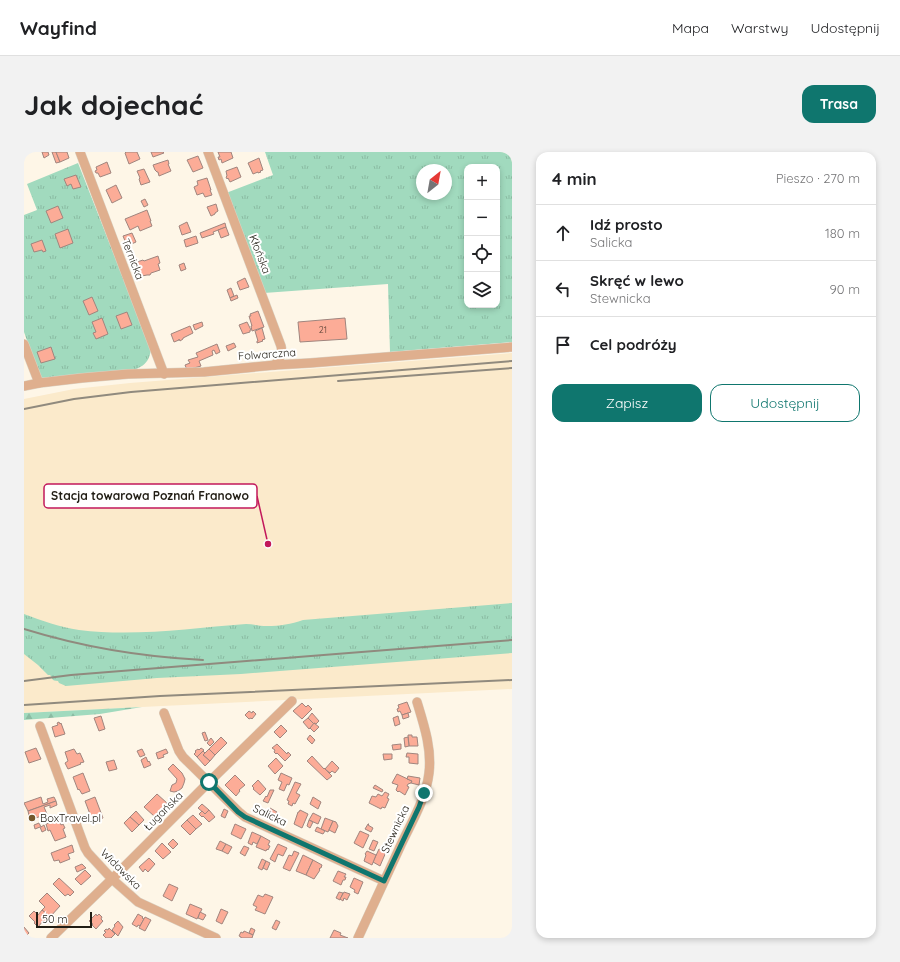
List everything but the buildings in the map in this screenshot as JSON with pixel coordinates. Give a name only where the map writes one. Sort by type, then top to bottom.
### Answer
[{"type":"street","name":"Ternicka","points":[[80,152],[164,374]]},
{"type":"street","name":"Kłońska","points":[[208,152],[281,346],[281,356],[275,365]]},
{"type":"street","points":[[24,344],[39,383]]},
{"type":"street","name":"Folwarczna","points":[[24,386],[39,383],[128,374],[204,372],[275,365],[512,347]]},
{"type":"street","name":"Ługańska","points":[[51,938],[292,701]]},
{"type":"street","name":"Stewnicka","points":[[358,938],[419,807],[429,773],[427,735],[417,702]]},
{"type":"street","name":"Salicka","points":[[164,713],[179,751],[183,757],[238,812],[245,817],[384,881]]},
{"type":"street","name":"Widawska","points":[[40,726],[88,853],[112,879],[138,902],[216,938]]},
{"type":"shaded area","points":[[512,353],[512,689],[24,713],[24,399],[74,389],[130,383]]},
{"type":"green space","points":[[265,152],[512,152],[512,342],[390,352],[388,284],[264,293],[226,193],[273,175]]},
{"type":"green space","points":[[78,163],[151,352],[145,364],[135,369],[94,376],[41,378],[24,332],[24,215],[37,210],[27,184]]},
{"type":"green space","points":[[512,603],[512,653],[241,674],[157,678],[66,686],[53,680],[50,675],[48,675],[24,654],[24,614],[51,624],[79,630],[121,633],[184,630],[246,624],[276,626],[303,620]]},
{"type":"green space","points":[[142,707],[100,714],[24,720],[24,713]]},
{"type":"railway","points":[[24,409],[74,399],[131,392],[512,361]]},
{"type":"railway","points":[[338,381],[512,368]]},
{"type":"railway","points":[[24,629],[90,646],[135,654],[203,660]]},
{"type":"railway","points":[[24,681],[71,675],[512,640]]},
{"type":"railway","points":[[24,705],[160,696],[512,680]]},
{"type":"place","name":"Stacja towarowa Poznań Franowo","points":[[268,544]]},
{"type":"place","name":"BoxTravel.pl","points":[[32,818]]},
{"type":"route","points":[[209,782],[238,812],[245,817],[384,881],[419,807],[424,793]]}]
